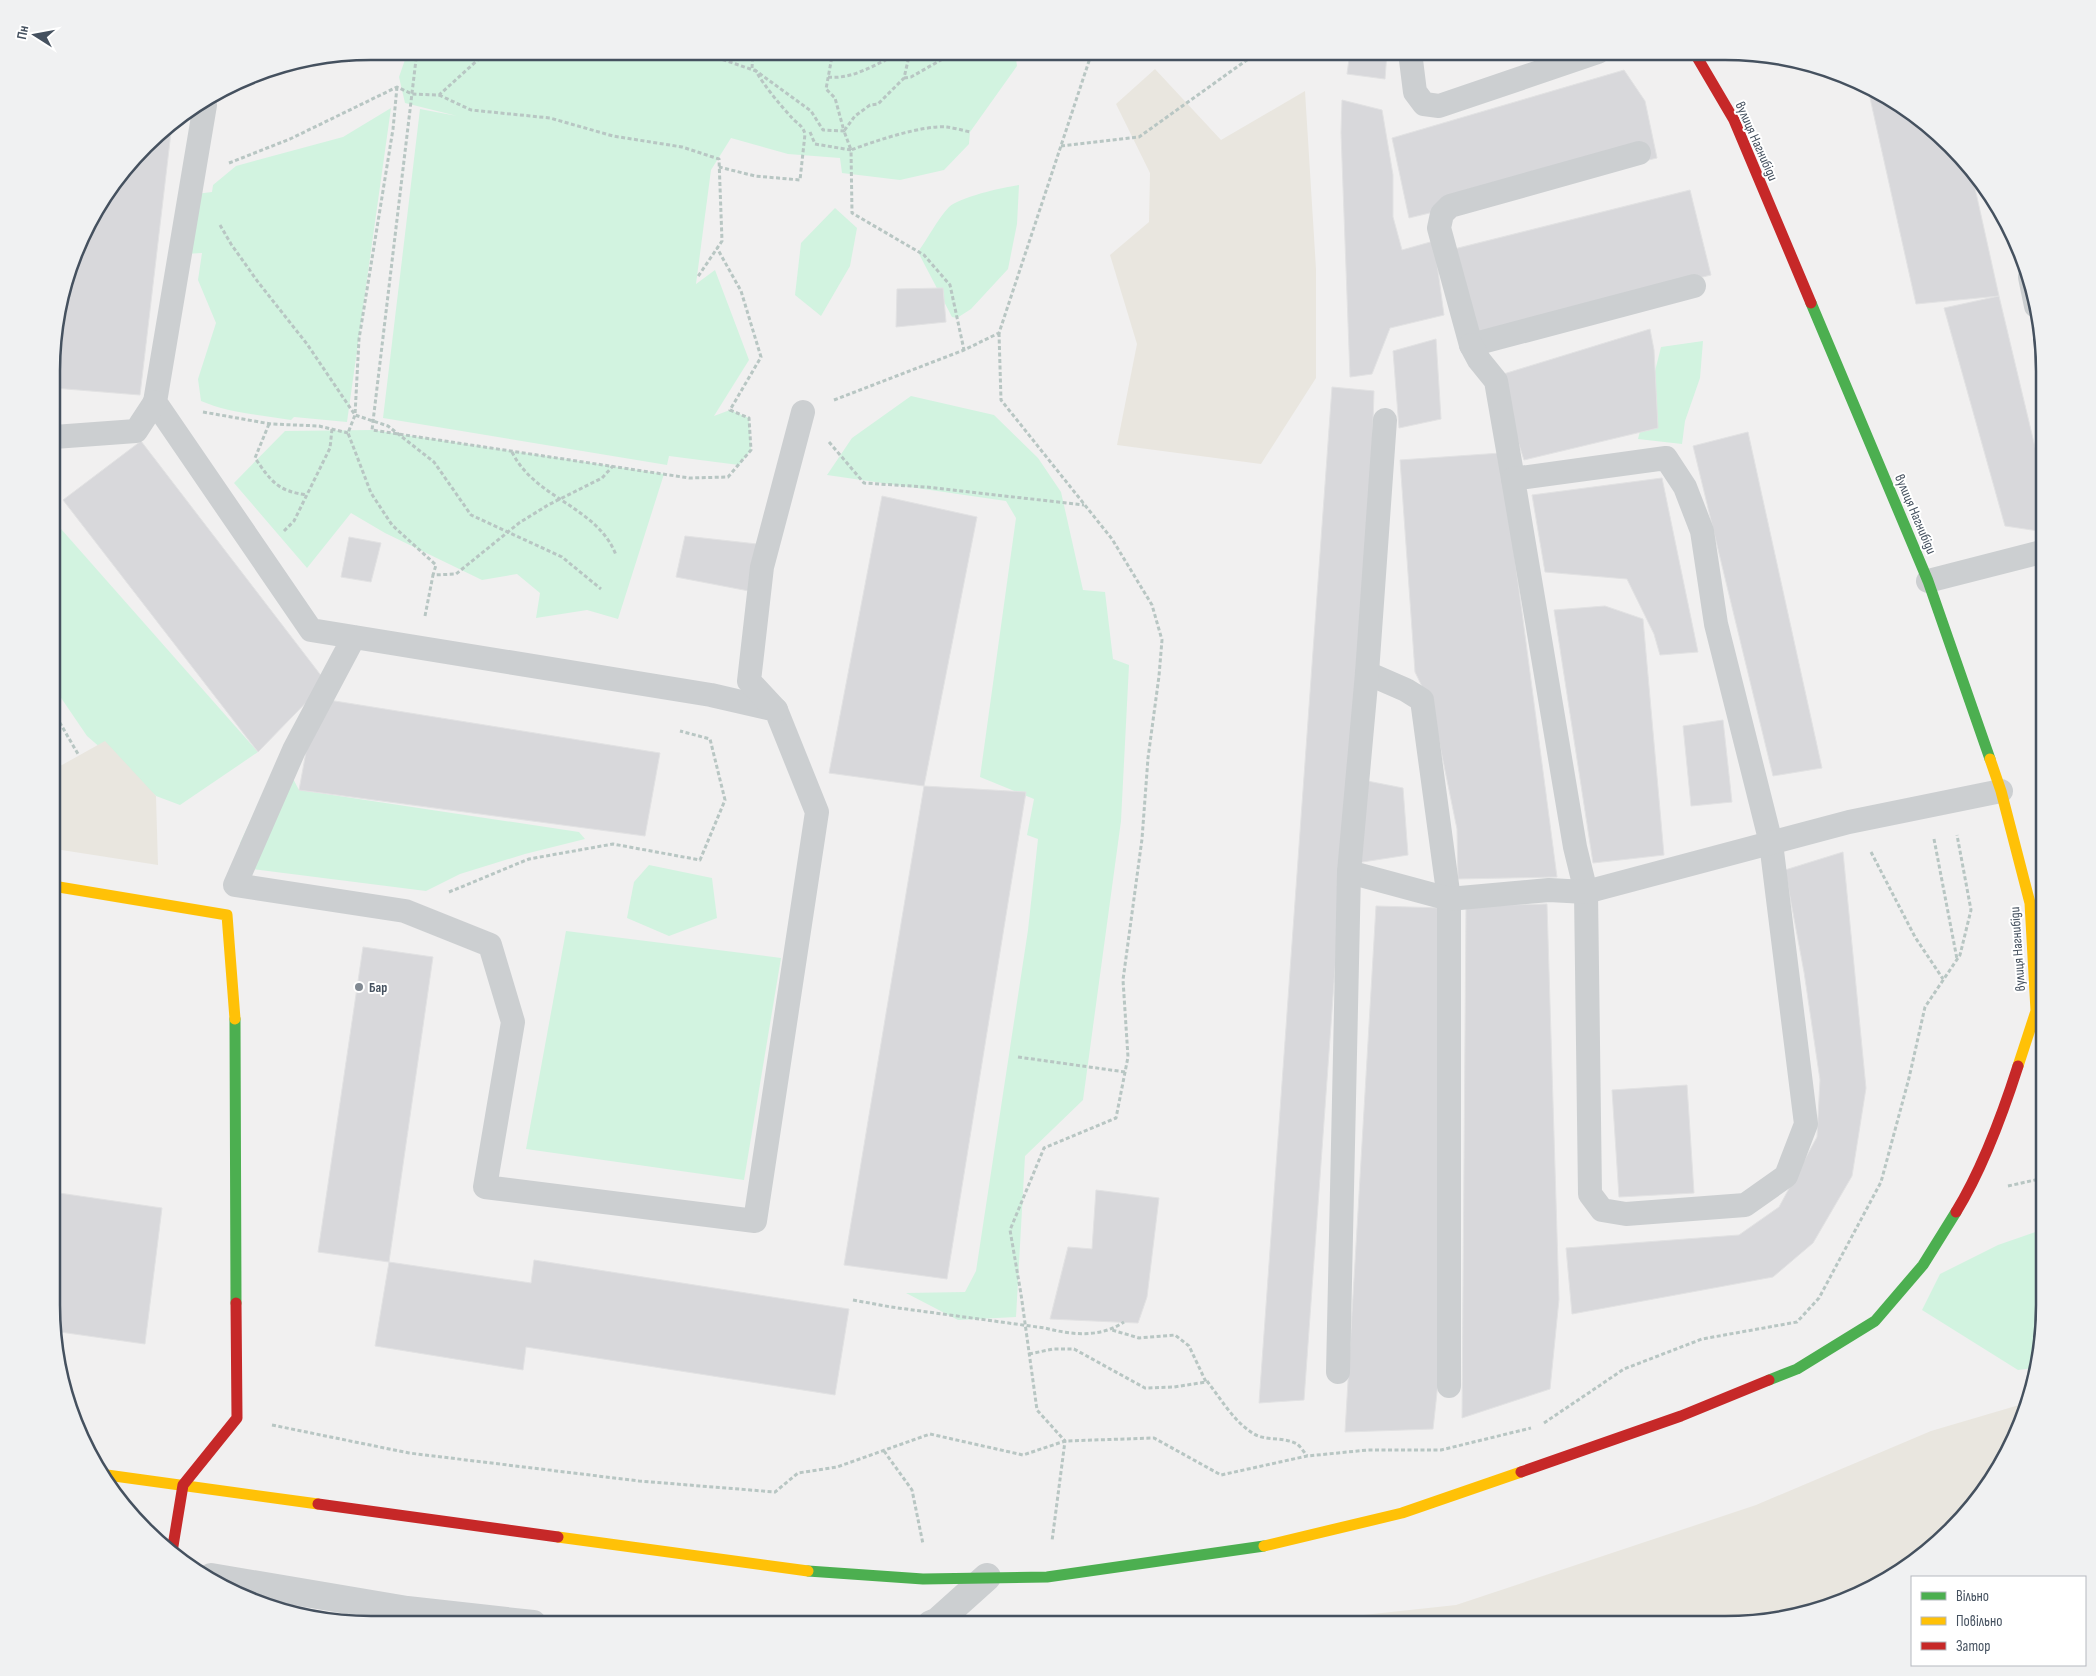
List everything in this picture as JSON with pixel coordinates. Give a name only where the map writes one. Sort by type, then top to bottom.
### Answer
[{"type":"street","name":"вулиця Нагнибіди","points":[[1047,1577],[1264,1546],[1402,1513],[1681,1416],[1796,1369],[1876,1321],[1923,1265],[1966,1196],[2004,1108],[2036,1011],[2030,904],[2001,791],[1928,581],[1734,120],[1699,60]]},
{"type":"street","points":[[60,887],[227,916],[235,1016],[237,1418],[183,1485],[173,1545]]},
{"type":"street","points":[[111,1477],[799,1570],[930,1578],[1047,1577]]},
{"type":"street","points":[[944,1616],[987,1577]]},
{"type":"street","points":[[226,1580],[407,1610],[461,1616]]},
{"type":"lane","points":[[1411,60],[1415,92],[1424,104],[1439,106],[1548,60]]},
{"type":"lane","points":[[60,437],[136,431],[155,402],[204,109]]},
{"type":"lane","points":[[1513,479],[1666,458],[1685,487],[1702,531],[1716,624],[1771,843],[1806,1124],[1786,1176],[1745,1205],[1626,1214],[1602,1210],[1590,1194],[1586,892],[1575,847],[1496,381],[1479,360],[1470,344],[1439,228],[1442,214],[1450,206],[1639,153]]},
{"type":"lane","points":[[1470,344],[1694,286]]},
{"type":"lane","points":[[155,402],[311,630],[711,695],[776,710]]},
{"type":"lane","points":[[235,885],[404,911],[490,945],[513,1022],[485,1187],[755,1221],[817,812],[776,710],[749,682],[762,567],[803,412]]},
{"type":"lane","points":[[1338,1372],[1349,872],[1367,673],[1385,420]]},
{"type":"lane","points":[[1928,581],[2036,553]]},
{"type":"lane","points":[[227,916],[235,885],[294,750],[354,637]]},
{"type":"lane","points":[[1367,673],[1406,690],[1422,700],[1449,899],[1449,1386]]},
{"type":"lane","points":[[1349,872],[1449,899],[1549,890],[1586,892],[1866,818],[2001,791]]},
{"type":"path","points":[[416,60],[372,430],[689,478],[728,478],[751,450],[749,418],[730,410],[761,357],[741,291],[717,248]]},
{"type":"path","points":[[439,95],[478,60]]},
{"type":"path","points":[[719,167],[755,176],[800,180],[805,134],[804,128],[763,85],[756,71],[724,60]]},
{"type":"path","points":[[752,60],[752,68],[811,111],[823,130],[844,131]]},
{"type":"path","points":[[831,60],[826,89],[835,98],[851,150],[852,213],[924,255],[950,286],[964,350]]},
{"type":"path","points":[[828,78],[838,78],[854,74],[885,60]]},
{"type":"path","points":[[844,131],[855,116],[870,106],[878,104],[904,78],[908,60]]},
{"type":"path","points":[[904,78],[911,78],[941,60]]},
{"type":"path","points":[[1047,1577],[1065,1441],[1037,1410],[1010,1230],[1044,1148],[1116,1118],[1128,1057],[1123,980],[1142,839],[1148,758],[1162,640],[1152,605],[1112,539],[1001,400],[999,333],[1089,60]]},
{"type":"path","points":[[1061,146],[1139,136],[1247,60]]},
{"type":"path","points":[[397,87],[412,94],[439,95],[471,110],[550,118],[614,136],[682,147],[718,160],[722,241],[697,278]]},
{"type":"path","points":[[397,87],[290,139],[193,178],[231,244],[307,344],[355,415],[388,426],[434,462],[471,515],[562,557],[601,589]]},
{"type":"path","points":[[397,87],[393,129],[359,339],[355,415],[348,432],[371,493],[392,525],[436,565],[424,618]]},
{"type":"path","points":[[810,132],[815,144],[851,150],[875,141],[919,131],[946,127],[970,132]]},
{"type":"path","points":[[999,333],[964,350],[803,412],[864,483],[926,487],[1084,505]]},
{"type":"path","points":[[195,410],[269,424],[319,426],[348,432]]},
{"type":"path","points":[[269,424],[255,458],[272,482],[294,493],[307,494]]},
{"type":"path","points":[[260,556],[294,521],[330,448],[332,429]]},
{"type":"path","points":[[512,452],[517,462],[547,492],[561,499],[601,530],[613,546],[616,555]]},
{"type":"path","points":[[433,575],[456,574],[518,523],[602,478],[613,466]]},
{"type":"path","points":[[60,724],[78,754]]},
{"type":"path","points":[[416,915],[447,892],[529,859],[613,844],[700,860],[725,800],[710,739],[680,732]]},
{"type":"path","points":[[1542,1425],[1624,1369],[1702,1339],[1797,1322],[1819,1298],[1881,1182],[1909,1078],[1925,1007],[1960,955],[1971,910],[1950,802]]},
{"type":"path","points":[[1866,818],[1868,847],[1915,937],[1943,979]]},
{"type":"path","points":[[1934,838],[1957,959]]},
{"type":"path","points":[[1018,1057],[1125,1072]]},
{"type":"path","points":[[853,1300],[1070,1334],[1112,1330],[1139,1338],[1175,1335],[1189,1346],[1205,1379],[1222,1402],[1252,1434],[1298,1444],[1307,1456]]},
{"type":"path","points":[[1112,1330],[1124,1322]]},
{"type":"path","points":[[1029,1354],[1052,1349],[1074,1349],[1145,1388],[1174,1387],[1206,1382],[1205,1379]]},
{"type":"path","points":[[237,1418],[409,1453],[640,1481],[775,1492],[798,1473],[837,1467],[930,1434],[1023,1455],[1065,1441],[1154,1438],[1221,1475],[1307,1456],[1368,1450],[1440,1450],[1532,1427]]},
{"type":"path","points":[[884,1451],[912,1490],[930,1578]]},
{"type":"green space","points":[[405,60],[1016,60],[1017,66],[970,132],[969,144],[944,170],[900,180],[842,173],[840,158],[788,154],[731,138],[711,170],[696,284],[715,270],[749,360],[714,416],[730,410],[749,418],[751,450],[739,465],[669,456],[667,465],[383,418],[420,109],[457,116],[405,103],[399,77]]},
{"type":"green space","points":[[391,108],[347,422],[294,417],[291,420],[234,411],[201,401],[198,379],[216,323],[198,280],[202,253],[185,254],[196,194],[212,192],[213,185],[236,166],[343,137]]},
{"type":"green space","points":[[1019,185],[1017,224],[1008,269],[971,309],[957,318],[952,317],[918,252],[949,207],[954,203],[982,193]]},
{"type":"green space","points":[[835,208],[857,228],[850,266],[821,316],[795,295],[801,243]]},
{"type":"green space","points":[[1703,341],[1700,378],[1685,421],[1682,444],[1638,439],[1661,347]]},
{"type":"green space","points":[[911,396],[994,415],[1038,458],[1061,492],[1083,590],[1105,592],[1113,659],[1129,665],[1121,821],[1083,1100],[1025,1156],[1016,1317],[958,1320],[906,1293],[965,1292],[976,1271],[1028,930],[1038,839],[1027,835],[1034,799],[980,777],[1016,518],[1006,501],[827,475],[852,438]]},
{"type":"green space","points":[[372,430],[664,474],[618,619],[587,610],[536,618],[540,593],[517,574],[482,580],[385,533],[351,513],[307,568],[234,483],[285,431]]},
{"type":"green space","points":[[60,528],[258,752],[180,805],[156,796],[87,736],[60,696]]},
{"type":"green space","points":[[281,756],[299,790],[579,832],[585,839],[525,854],[460,874],[426,891],[252,869],[240,843]]},
{"type":"green space","points":[[649,865],[712,878],[717,918],[669,936],[627,918],[634,882]]},
{"type":"green space","points":[[566,931],[781,958],[744,1180],[526,1149]]},
{"type":"green space","points":[[2036,1232],[2036,1305],[2029,1369],[2018,1370],[1922,1310],[1940,1274],[1998,1245]]},
{"type":"sand","points":[[1155,69],[1221,140],[1305,91],[1316,269],[1316,378],[1261,464],[1117,445],[1137,344],[1110,255],[1149,222],[1150,173],[1116,104]]},
{"type":"sand","points":[[105,741],[156,796],[158,865],[60,850],[60,766]]},
{"type":"sand","points":[[2019,1405],[2004,1442],[1984,1478],[1945,1525],[1898,1564],[1862,1584],[1825,1599],[1786,1610],[1725,1616],[1354,1616],[1456,1605],[1756,1505],[1931,1431]]},
{"type":"building","points":[[1349,60],[1386,60],[1385,79],[1347,74]]},
{"type":"building","points":[[1624,70],[1645,101],[1657,158],[1409,218],[1392,138]]},
{"type":"building","points":[[1870,96],[1898,112],[1930,137],[1959,166],[1974,185],[1999,296],[1916,304]]},
{"type":"building","points":[[1342,100],[1382,110],[1393,175],[1393,217],[1402,250],[1434,241],[1444,315],[1390,328],[1372,374],[1350,377],[1341,133]]},
{"type":"building","points":[[171,133],[140,395],[60,388],[63,331],[71,291],[92,234],[112,198],[124,182],[151,151]]},
{"type":"building","points":[[1690,190],[1711,275],[1473,334],[1450,250]]},
{"type":"building","points":[[943,288],[946,322],[896,327],[897,289]]},
{"type":"building","points":[[1999,296],[2036,451],[2036,531],[2005,526],[1944,308]]},
{"type":"building","points":[[1650,329],[1654,350],[1658,428],[1524,460],[1497,376]]},
{"type":"building","points":[[1436,339],[1441,419],[1399,428],[1393,351]]},
{"type":"building","points":[[1332,387],[1374,391],[1368,583],[1335,969],[1304,1400],[1259,1403]]},
{"type":"building","points":[[1748,432],[1822,768],[1773,776],[1693,446]]},
{"type":"building","points":[[141,441],[326,682],[258,752],[63,500]]},
{"type":"building","points":[[1501,453],[1557,877],[1458,879],[1457,829],[1432,707],[1415,672],[1400,460]]},
{"type":"building","points":[[1662,478],[1698,652],[1660,655],[1654,634],[1627,579],[1545,572],[1532,495]]},
{"type":"building","points":[[882,496],[977,517],[924,786],[829,773]]},
{"type":"building","points":[[685,536],[757,544],[749,591],[676,577]]},
{"type":"building","points":[[349,537],[381,543],[371,582],[341,577]]},
{"type":"building","points":[[1605,606],[1643,619],[1664,855],[1593,863],[1554,610]]},
{"type":"building","points":[[316,698],[660,753],[645,836],[299,790]]},
{"type":"building","points":[[1723,720],[1732,802],[1691,806],[1683,726]]},
{"type":"building","points":[[1357,779],[1403,788],[1408,855],[1356,863]]},
{"type":"building","points":[[924,786],[1026,792],[947,1279],[844,1265]]},
{"type":"building","points":[[1843,852],[1866,1088],[1852,1176],[1813,1243],[1773,1277],[1572,1314],[1566,1248],[1739,1235],[1779,1207],[1817,1137],[1820,1080],[1804,972],[1785,870]]},
{"type":"building","points":[[1547,904],[1559,1299],[1550,1389],[1462,1418],[1466,906]]},
{"type":"building","points":[[1376,906],[1442,908],[1439,1374],[1433,1429],[1345,1432]]},
{"type":"building","points":[[363,947],[433,957],[389,1262],[318,1252]]},
{"type":"building","points":[[1687,1085],[1694,1193],[1619,1197],[1612,1090]]},
{"type":"building","points":[[1096,1190],[1159,1198],[1147,1297],[1138,1323],[1050,1319],[1068,1247],[1092,1249]]},
{"type":"building","points":[[60,1193],[162,1208],[145,1344],[62,1332]]},
{"type":"building","points":[[534,1260],[849,1309],[835,1395],[526,1347],[523,1370],[375,1346],[389,1262],[531,1283]]},
{"type":"traffic: fast","points":[[1811,303],[1928,581],[1990,759]]},
{"type":"traffic: fast","points":[[235,1019],[236,1303]]},
{"type":"traffic: fast","points":[[1769,1380],[1797,1369],[1875,1321],[1923,1265],[1956,1212]]},
{"type":"traffic: fast","points":[[808,1571],[923,1579],[1047,1577],[1264,1546]]},
{"type":"traffic: slow","points":[[1990,759],[2001,791],[2030,903],[2036,1011],[2018,1066]]},
{"type":"traffic: slow","points":[[60,887],[227,915],[235,1019]]},
{"type":"traffic: slow","points":[[1264,1546],[1402,1513],[1521,1472]]},
{"type":"traffic: slow","points":[[111,1475],[318,1504]]},
{"type":"traffic: slow","points":[[558,1537],[808,1571]]},
{"type":"traffic: jam","points":[[1699,60],[1734,120],[1811,303]]},
{"type":"traffic: jam","points":[[1956,1212],[1975,1178],[1991,1141],[2018,1066]]},
{"type":"traffic: jam","points":[[173,1545],[183,1485],[237,1418],[236,1303]]},
{"type":"traffic: jam","points":[[1521,1472],[1681,1416],[1769,1380]]},
{"type":"traffic: jam","points":[[318,1504],[558,1537]]},
{"type":"place","name":"Бар","points":[[359,987]]}]
